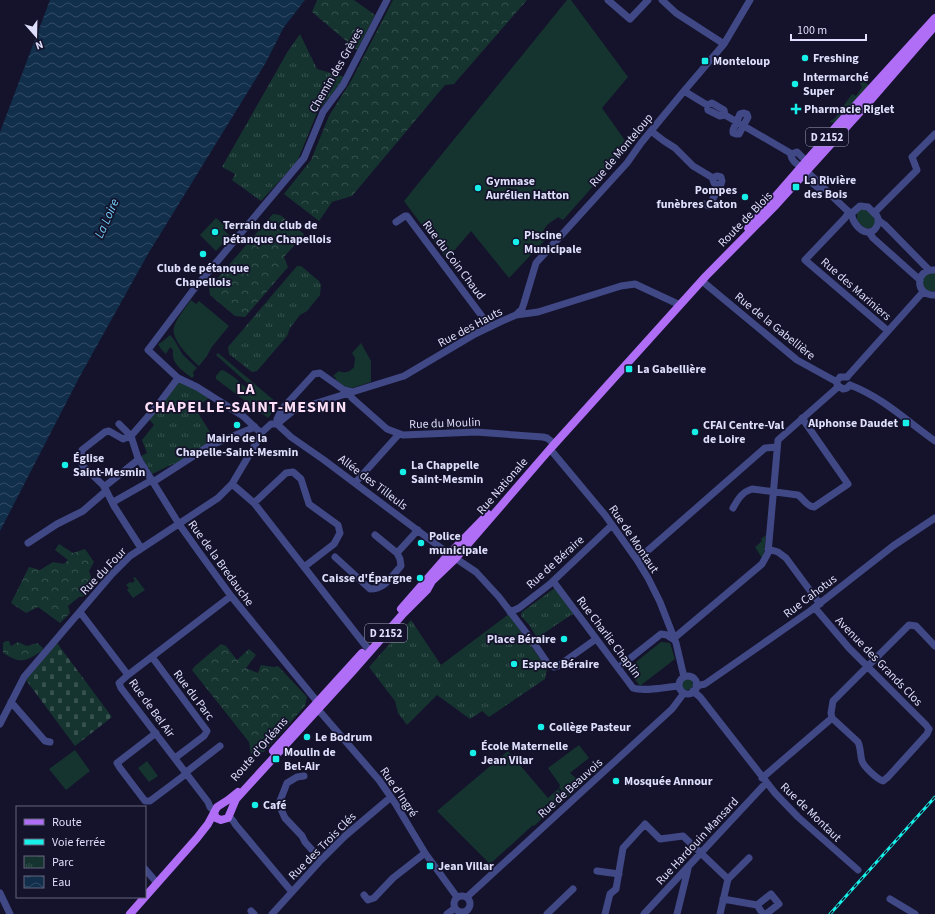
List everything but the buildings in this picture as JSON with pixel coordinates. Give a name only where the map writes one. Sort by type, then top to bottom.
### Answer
[{"type":"main road","name":"Route de Blois","points":[[895,68],[935,18]]},
{"type":"main road","name":"Route de Blois","points":[[722,259],[774,208],[804,169],[935,26]]},
{"type":"main road","name":"Rue Nationale","points":[[317,706],[369,649],[420,597],[452,556],[542,460],[552,446],[722,259]]},
{"type":"main road","name":"Route d'Orléans","points":[[197,838],[216,809],[234,796],[317,706]]},
{"type":"main road","name":"Route d'Orléans","points":[[146,896],[197,838],[210,826],[226,817],[236,799],[317,706]]},
{"type":"main road","points":[[227,806],[226,817],[216,818],[216,809],[227,806]]},
{"type":"main road","name":"Route d'Orléans","points":[[130,914],[144,898]]},
{"type":"street","name":"Chemin des Grèves","points":[[178,378],[148,350],[194,289],[304,158],[324,112],[342,85],[387,0]]},
{"type":"street","points":[[608,0],[630,19],[648,0]]},
{"type":"street","points":[[662,0],[676,13],[724,44]]},
{"type":"street","name":"Rue de Monteloup","points":[[516,316],[522,309],[536,263],[600,194],[684,90],[724,44],[750,0]]},
{"type":"street","points":[[684,90],[707,105],[712,104],[724,110],[725,115],[792,154],[796,152],[799,153],[804,169],[821,190],[851,212],[854,222],[864,231],[869,232],[873,238],[920,280]]},
{"type":"street","points":[[744,113],[748,117],[744,126],[739,134],[733,133],[740,114],[744,113]]},
{"type":"street","points":[[652,131],[675,148],[693,166],[714,178],[714,183],[717,185],[721,184],[709,206],[704,204]]},
{"type":"street","points":[[874,212],[917,170],[912,157],[935,134]]},
{"type":"street","points":[[851,212],[860,206],[868,207],[874,212],[878,220],[932,270],[923,274],[920,284],[923,292],[929,295],[935,295]]},
{"type":"street","name":"Rue des Mariniers","points":[[851,212],[805,260],[888,331]]},
{"type":"street","name":"Rue du Coin Chaud","points":[[396,222],[407,216],[490,327]]},
{"type":"street","points":[[869,232],[875,229],[878,220]]},
{"type":"street","name":"Rue de la Gabellière","points":[[702,281],[797,360],[838,384]]},
{"type":"street","name":"Rue des Hauts","points":[[277,424],[294,410],[404,376],[475,334],[516,316],[538,312],[621,286],[635,284],[653,291],[680,305]]},
{"type":"street","points":[[618,668],[662,634],[673,639],[762,564],[766,558],[768,549],[778,440],[838,384],[840,377],[847,377],[923,292]]},
{"type":"street","points":[[141,548],[113,504],[105,488],[83,466],[80,454],[82,450],[107,431],[123,438],[131,436],[157,406],[178,378],[196,386],[243,416],[261,433],[271,424],[277,424],[278,416],[282,409],[314,374],[320,373],[337,386],[351,393]]},
{"type":"street","points":[[847,377],[850,381],[850,385]]},
{"type":"street","points":[[838,384],[845,389],[850,385]]},
{"type":"street","points":[[850,385],[864,390],[881,400],[935,441]]},
{"type":"street","points":[[337,386],[340,392],[338,397]]},
{"type":"street","name":"Rue du Moulin","points":[[351,393],[352,398],[388,429],[399,434],[493,432],[543,437],[547,438],[552,446]]},
{"type":"street","points":[[733,508],[739,497],[746,491],[752,489],[798,495],[810,507],[814,507],[848,484],[802,418]]},
{"type":"street","name":"Rue de la Bredauche","points":[[119,424],[131,436],[139,459],[179,524],[231,596],[317,706]]},
{"type":"street","name":"Allée des Tilleuls","points":[[277,424],[291,437],[355,482],[452,556]]},
{"type":"street","points":[[113,504],[115,501],[153,481],[209,446],[255,427]]},
{"type":"street","name":"Rue du Four","points":[[0,724],[24,677],[121,564],[141,548],[218,498],[232,484],[261,433]]},
{"type":"street","points":[[355,482],[399,434]]},
{"type":"street","name":"Rue de Montaut","points":[[552,446],[612,525],[648,578],[660,602],[676,644],[684,677]]},
{"type":"street","points":[[637,560],[765,448],[777,447]]},
{"type":"street","points":[[28,543],[57,524],[83,511],[105,488],[139,459]]},
{"type":"street","points":[[254,503],[286,473],[293,472],[301,479],[309,504],[338,525],[340,533],[334,544],[304,567]]},
{"type":"street","points":[[232,484],[254,503],[369,649]]},
{"type":"street","name":"Rue Cahotus","points":[[695,689],[705,684],[817,606],[893,546],[935,518]]},
{"type":"street","name":"Rue de Béraire","points":[[510,612],[519,608],[553,581],[612,525]]},
{"type":"street","points":[[397,553],[418,530]]},
{"type":"street","points":[[335,557],[370,589],[378,589],[383,586],[401,566],[397,553],[375,535]]},
{"type":"street","name":"Avenue des Grands Clos","points":[[768,549],[778,552],[786,558],[817,606],[844,643],[926,725],[932,727]]},
{"type":"street","points":[[452,556],[476,572],[499,597],[548,664],[554,667],[562,664],[596,639]]},
{"type":"street","name":"Rue Charlie Chaplin","points":[[553,581],[631,686],[636,689],[679,686]]},
{"type":"street","name":"Rue de Bel Air","points":[[216,809],[210,807],[208,802],[119,685],[120,681],[231,596]]},
{"type":"street","points":[[80,612],[128,675]]},
{"type":"street","points":[[932,727],[923,740],[888,778],[883,781],[878,779],[862,762],[860,745],[832,718],[831,712],[833,701],[909,625],[916,626],[935,646]]},
{"type":"street","name":"Rue du Parc","points":[[152,657],[207,731],[204,736],[175,758]]},
{"type":"street","points":[[689,676],[694,678],[695,689],[689,693],[684,693],[679,686],[680,681],[684,677],[689,676]]},
{"type":"street","name":"Rue de Montaut","points":[[695,689],[764,781],[798,817],[858,870]]},
{"type":"street","name":"Rue de Beauvois","points":[[467,897],[672,710],[684,693]]},
{"type":"street","points":[[11,702],[45,741],[50,742]]},
{"type":"street","name":"Rue d'Ingré","points":[[317,706],[369,768],[391,797],[425,853],[457,898]]},
{"type":"street","name":"Rue Hardouin Mansard","points":[[644,914],[701,853],[764,781],[832,718]]},
{"type":"street","points":[[156,733],[117,763],[147,802],[186,774],[220,746]]},
{"type":"street","points":[[304,776],[297,777],[287,783],[280,801],[280,807],[285,818],[321,860]]},
{"type":"street","name":"Rue des Trois Clés","points":[[272,914],[345,836],[391,797]]},
{"type":"street","points":[[226,817],[234,822],[234,824],[292,892]]},
{"type":"street","points":[[608,913],[610,894],[616,889],[623,848],[645,824],[660,839],[683,836],[728,879]]},
{"type":"street","points":[[364,895],[368,900],[374,898],[393,878],[425,853]]},
{"type":"street","points":[[720,914],[728,879],[749,858]]},
{"type":"street","points":[[677,914],[688,867]]},
{"type":"street","points":[[146,870],[157,884]]},
{"type":"street","points":[[597,872],[619,874]]},
{"type":"street","points":[[547,914],[573,889]]},
{"type":"street","points":[[0,893],[8,913]]},
{"type":"street","points":[[723,899],[756,905],[765,914],[779,904],[771,894],[756,905]]},
{"type":"street","points":[[462,896],[467,897],[470,902],[472,912],[462,913],[455,908],[454,904],[457,898],[462,896]]},
{"type":"street","points":[[890,899],[915,914]]},
{"type":"street","points":[[447,914],[455,908]]},
{"type":"green space","points":[[317,0],[354,0],[375,15],[357,50],[312,12]]},
{"type":"green space","points":[[393,0],[527,0],[454,84],[445,85],[352,196],[332,202],[319,221],[284,194],[311,160],[329,116],[351,81]]},
{"type":"green space","points":[[567,0],[571,0],[628,77],[602,108],[629,146],[563,220],[558,217],[547,225],[543,231],[547,238],[509,278],[471,231],[447,259],[404,201]]},
{"type":"green space","points":[[300,34],[317,69],[345,77],[317,113],[297,162],[261,201],[232,180],[235,174],[222,167],[288,51]]},
{"type":"green space","points":[[862,81],[869,85],[835,123],[829,122],[835,118],[852,94],[856,96],[862,87],[860,83]]},
{"type":"green space","points":[[862,209],[868,211],[874,217],[875,226],[867,228],[863,227],[857,221],[857,212]]},
{"type":"green space","points":[[273,214],[280,215],[304,234],[284,257],[288,267],[245,317],[235,316],[210,295],[209,288]]},
{"type":"green space","name":"Terrain du club de pétanque Chapellois","points":[[216,218],[225,226],[223,229],[230,236],[216,251],[200,235]]},
{"type":"green space","points":[[297,266],[301,266],[319,281],[321,285],[320,295],[307,311],[300,315],[290,328],[287,336],[257,371],[252,372],[229,354],[228,347]]},
{"type":"green space","points":[[935,273],[935,291],[927,291],[923,285],[923,279],[926,274]]},
{"type":"green space","points":[[191,300],[196,304],[199,301],[229,326],[199,366],[178,343],[174,332],[174,327],[177,320]]},
{"type":"green space","points":[[170,335],[183,355],[197,368],[193,372],[194,376],[192,378],[175,363],[173,350],[170,347],[166,354],[158,344]]},
{"type":"green space","points":[[361,343],[371,361],[371,382],[352,388],[345,387],[333,376],[339,371],[347,372],[354,367],[355,358],[352,353]]},
{"type":"green space","points":[[218,353],[276,402],[270,410],[273,412],[268,418],[216,379],[216,376],[223,370],[234,377],[251,392],[254,389],[216,355]]},
{"type":"green space","points":[[180,381],[209,398],[195,408],[213,437],[210,442],[176,466],[173,464],[152,474],[141,456],[147,453],[142,440],[154,425],[149,419]]},
{"type":"green space","points":[[766,535],[764,553],[762,558],[755,547]]},
{"type":"green space","points":[[59,544],[73,553],[85,549],[94,562],[89,571],[94,587],[85,596],[79,597],[68,606],[70,613],[60,623],[38,607],[26,613],[11,603],[29,567],[40,570],[53,562],[64,564],[68,560],[55,550]]},
{"type":"green space","points":[[135,577],[145,590],[133,598],[127,590],[129,588],[126,585],[135,581],[133,578]]},
{"type":"green space","points":[[556,587],[575,614],[571,615],[537,638],[530,626],[521,616],[522,612]]},
{"type":"green space","points":[[509,614],[547,669],[545,679],[489,717],[482,711],[470,719],[437,695],[407,725],[398,713],[395,701],[369,667],[411,620],[441,665]]},
{"type":"green space","points":[[9,641],[11,646],[18,642],[27,646],[37,643],[43,648],[42,651],[31,658],[19,660],[3,653],[3,643]]},
{"type":"green space","points":[[661,642],[670,643],[675,659],[640,686],[627,669]]},
{"type":"green space","points":[[57,643],[112,717],[75,746],[26,680]]},
{"type":"green space","points":[[221,644],[226,646],[237,660],[249,649],[256,655],[246,668],[258,673],[261,665],[274,667],[278,666],[307,697],[305,706],[264,752],[251,754],[249,742],[192,670]]},
{"type":"green space","points":[[685,678],[689,678],[693,684],[689,690],[685,690],[681,686],[681,682]]},
{"type":"green space","points":[[579,745],[589,758],[570,773],[577,779],[580,777],[585,782],[568,797],[559,788],[560,785],[548,768]]},
{"type":"green space","points":[[75,750],[90,771],[66,790],[49,769]]},
{"type":"green space","points":[[508,751],[548,798],[558,789],[566,798],[550,812],[549,811],[490,864],[437,811]]},
{"type":"green space","points":[[147,761],[158,776],[149,782],[138,768]]},
{"type":"water","name":"La Loire","points":[[50,0],[305,0],[284,27],[265,64],[148,254],[80,376],[0,531],[0,132]]},
{"type":"railway","points":[[830,914],[935,797]]},
{"type":"place","name":"Freshing","points":[[805,58]]},
{"type":"place","name":"Monteloup","points":[[705,61]]},
{"type":"place","name":"Intermarché Super","points":[[795,84]]},
{"type":"place","name":"Pharmacie Riglet","points":[[796,109]]},
{"type":"place","name":"La Rivière des Bois","points":[[796,187]]},
{"type":"place","name":"Gymnase Aurélien Hatton","points":[[478,188]]},
{"type":"place","name":"Pompes funèbres Caton","points":[[745,197]]},
{"type":"place","name":"Terrain du club de pétanque Chapellois","points":[[215,232]]},
{"type":"place","name":"Piscine Municipale","points":[[516,242]]},
{"type":"place","name":"Club de pétanque Chapellois","points":[[203,254]]},
{"type":"place","name":"La Gabellière","points":[[629,369]]},
{"type":"place","name":"Alphonse Daudet","points":[[906,423]]},
{"type":"place","name":"Mairie de la Chapelle-Saint-Mesmin","points":[[237,425]]},
{"type":"place","name":"CFAI Centre-Val de Loire","points":[[695,432]]},
{"type":"place","name":"Église Saint-Mesmin","points":[[65,465]]},
{"type":"place","name":"La Chappelle Saint-Mesmin","points":[[403,472]]},
{"type":"place","name":"Police municipale","points":[[421,543]]},
{"type":"place","name":"Caisse d'Épargne","points":[[420,578]]},
{"type":"place","name":"Place Béraire","points":[[564,639]]},
{"type":"place","name":"Espace Béraire","points":[[514,664]]},
{"type":"place","name":"Collège Pasteur","points":[[541,727]]},
{"type":"place","name":"Le Bodrum","points":[[307,737]]},
{"type":"place","name":"École Maternelle Jean Vilar","points":[[473,753]]},
{"type":"place","name":"Moulin de Bel-Air","points":[[276,759]]},
{"type":"place","name":"Mosquée Annour","points":[[616,781]]},
{"type":"place","name":"Café","points":[[255,805]]},
{"type":"place","name":"Jean Villar","points":[[430,866]]},
{"type":"district","name":"LA CHAPELLE-SAINT-MESMIN","points":[[246,397]]}]
